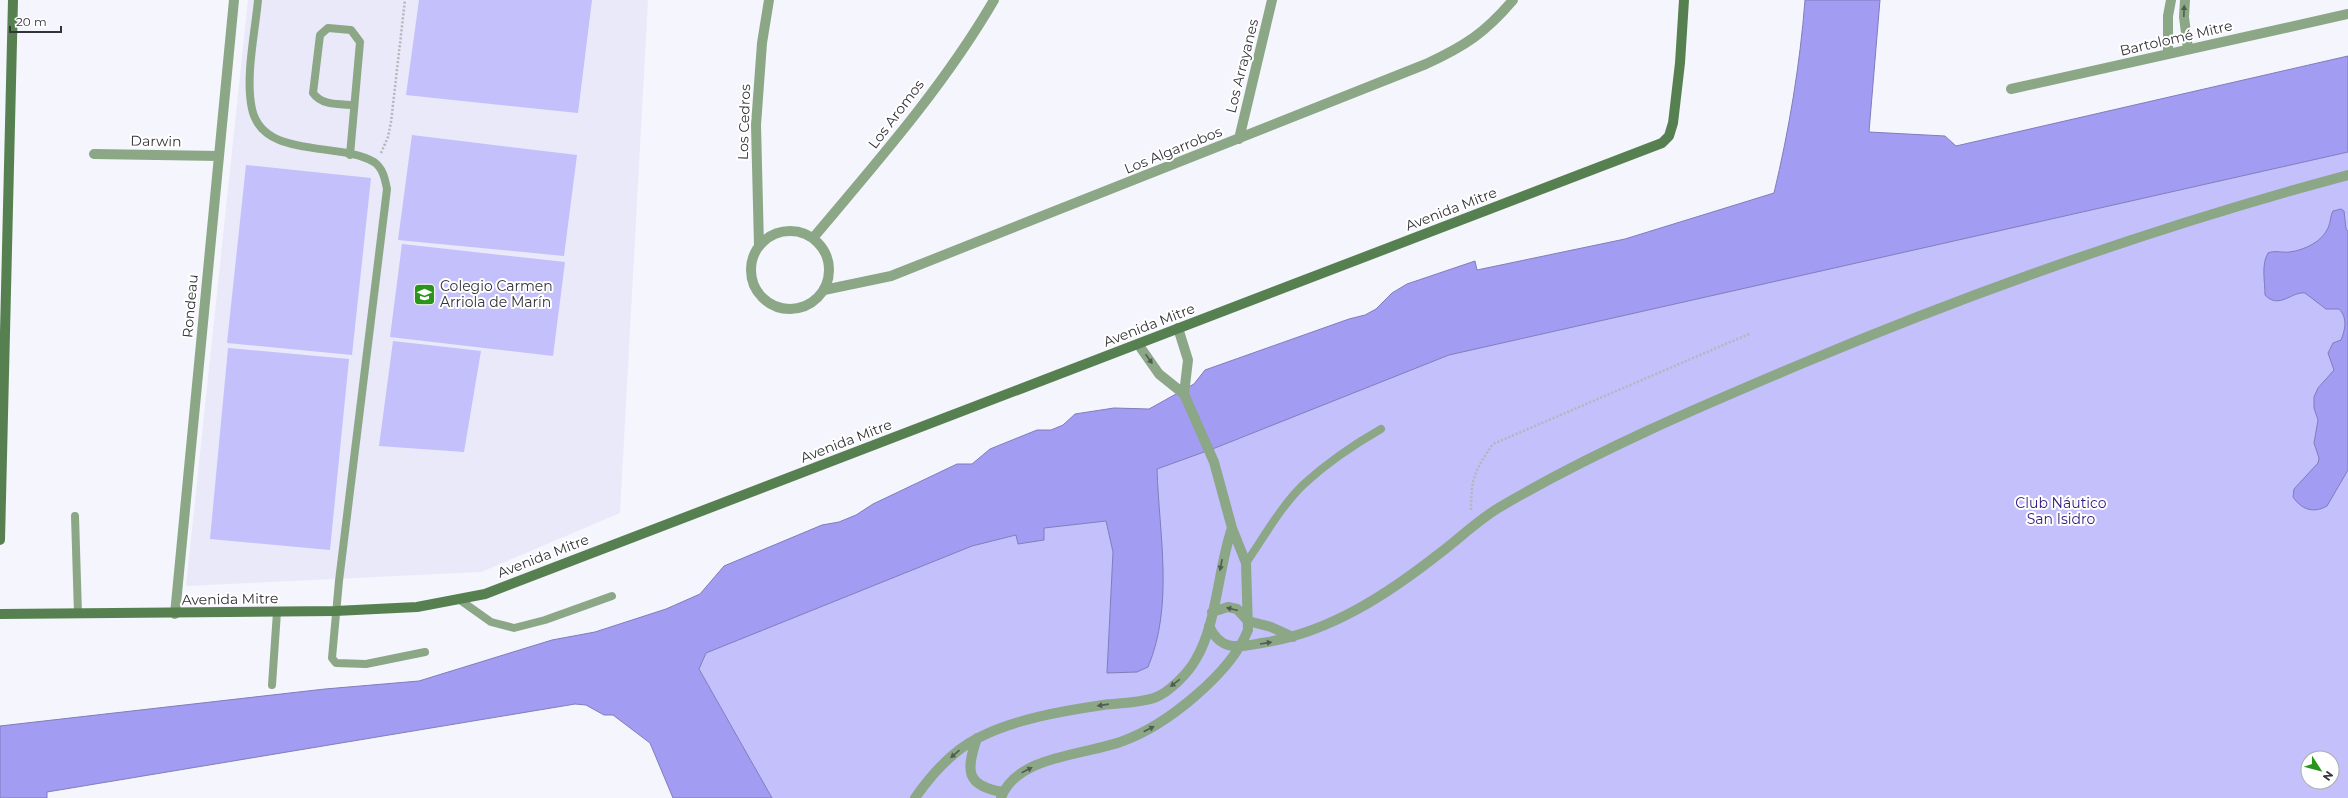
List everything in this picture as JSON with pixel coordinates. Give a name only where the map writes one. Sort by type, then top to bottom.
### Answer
[{"type":"street","points":[[0,540],[13,0]]},
{"type":"street","name":"Rondeau","points":[[175,614],[234,0]]},
{"type":"street","name":"Los Cedros","points":[[769,0],[762,43],[756,125],[759,246],[753,258],[751,270],[753,283],[758,294],[768,303],[779,308],[792,310],[805,307],[816,300],[824,290]]},
{"type":"street","name":"Los Aromos","points":[[813,238],[891,145],[950,66],[994,0]]},
{"type":"street","name":"Los Arrayanes","points":[[1239,139],[1272,0]]},
{"type":"street","name":"Los Algarrobos","points":[[824,290],[891,276],[1239,139],[1446,55],[1470,42],[1493,23],[1513,0]]},
{"type":"street","name":"Avenida Mitre","points":[[0,614],[175,614],[336,611],[417,607],[460,600],[492,591],[1662,143],[1669,136],[1680,63],[1684,0]]},
{"type":"street","points":[[2168,54],[2168,16],[2171,0]]},
{"type":"street","points":[[2185,0],[2184,16],[2188,50]]},
{"type":"street","name":"Bartolomé Mitre","points":[[2011,89],[2348,14]]},
{"type":"street","name":"Darwin","points":[[94,154],[219,156]]},
{"type":"street","points":[[1209,626],[1213,635],[1228,646],[1238,647],[1294,637],[1346,615],[1408,579],[1496,509],[1583,462],[1754,384],[1917,315],[2096,250],[2270,195],[2348,174]]},
{"type":"street","points":[[759,246],[768,238],[778,233],[790,231],[802,233],[813,238],[821,246],[827,256],[829,268],[824,290]]},
{"type":"street","points":[[1178,328],[1188,360],[1186,398]]},
{"type":"street","points":[[977,738],[970,760],[971,774],[976,781],[986,789],[1002,795],[1010,782],[1021,773],[1044,762],[1123,741],[1153,727],[1187,704],[1225,666],[1248,630],[1246,563],[1232,528],[1214,462],[1186,398],[1159,374],[1138,344]]},
{"type":"street","points":[[914,798],[929,777],[960,750],[977,738],[1007,726],[1043,717],[1086,708],[1155,698],[1178,681],[1188,671],[1197,658],[1209,626],[1224,552],[1232,528]]},
{"type":"street","points":[[1212,612],[1228,607],[1244,614],[1248,621],[1271,627],[1294,637]]},
{"type":"lane","points":[[258,0],[250,82],[252,109],[255,119],[265,132],[280,141],[350,155],[374,162],[385,178],[387,189],[336,611],[332,658],[336,663],[366,664],[425,652]]},
{"type":"lane","points":[[350,155],[360,42],[351,30],[328,28],[320,35],[313,93],[317,98],[325,102],[354,105]]},
{"type":"lane","points":[[1246,563],[1273,523],[1303,485],[1340,454],[1381,429]]},
{"type":"lane","points":[[75,516],[78,614]]},
{"type":"lane","points":[[460,600],[490,622],[514,628],[545,620],[612,596]]},
{"type":"lane","points":[[272,685],[276,612]]},
{"type":"path","points":[[374,162],[388,138],[405,0]]},
{"type":"path","points":[[1474,527],[1471,513],[1471,486],[1477,469],[1493,444],[1749,334]]},
{"type":"shaded area","name":"Colegio Carmen Arriola de Marín","points":[[248,0],[648,0],[620,513],[481,572],[186,586]]},
{"type":"shaded area","points":[[1805,0],[1880,0],[1869,132],[1945,136],[1956,146],[2348,56],[2348,152],[1449,355],[1215,448],[1157,469],[1163,569],[1161,619],[1156,643],[1148,667],[1137,672],[1107,673],[1113,552],[1106,521],[1044,528],[1044,540],[1018,544],[1016,535],[972,546],[706,653],[699,669],[772,798],[673,798],[650,743],[613,715],[604,715],[586,705],[575,704],[47,792],[47,798],[0,798],[0,726],[325,689],[419,681],[552,640],[595,632],[666,609],[700,594],[724,566],[822,525],[839,522],[856,515],[873,504],[957,464],[972,464],[990,449],[1037,430],[1051,430],[1063,425],[1075,414],[1114,408],[1149,409],[1194,384],[1205,370],[1349,319],[1365,315],[1376,309],[1392,293],[1407,284],[1475,261],[1477,270],[1625,239],[1774,193],[1793,97]]},
{"type":"shaded area","points":[[2341,209],[2344,211],[2346,229],[2348,231],[2348,470],[2327,506],[2317,510],[2312,510],[2300,505],[2296,501],[2293,497],[2294,489],[2318,463],[2319,458],[2314,443],[2318,420],[2314,408],[2314,397],[2318,388],[2334,370],[2328,353],[2333,343],[2341,340],[2344,332],[2345,320],[2339,309],[2326,309],[2305,293],[2300,293],[2275,301],[2270,299],[2265,295],[2264,268],[2268,253],[2295,251],[2307,247],[2317,241],[2322,237],[2328,228],[2333,211]]},
{"type":"green space","points":[[419,0],[592,0],[578,113],[406,95]]},
{"type":"green space","points":[[412,135],[577,155],[564,256],[398,240]]},
{"type":"green space","name":"Club Náutico San Isidro","points":[[2348,152],[2348,798],[772,798],[699,669],[706,653],[972,546],[1016,535],[1018,544],[1044,540],[1044,528],[1106,521],[1113,552],[1107,672],[1137,672],[1158,510],[1157,469],[1215,448],[1449,355]]},
{"type":"green space","points":[[246,165],[371,178],[352,355],[227,343]]},
{"type":"green space","points":[[402,244],[565,262],[553,356],[390,337]]},
{"type":"green space","points":[[393,341],[481,351],[464,452],[379,446]]},
{"type":"green space","points":[[228,348],[349,359],[330,550],[210,539]]},
{"type":"place","name":"Colegio Carmen Arriola de Marín","points":[[424,294]]}]
